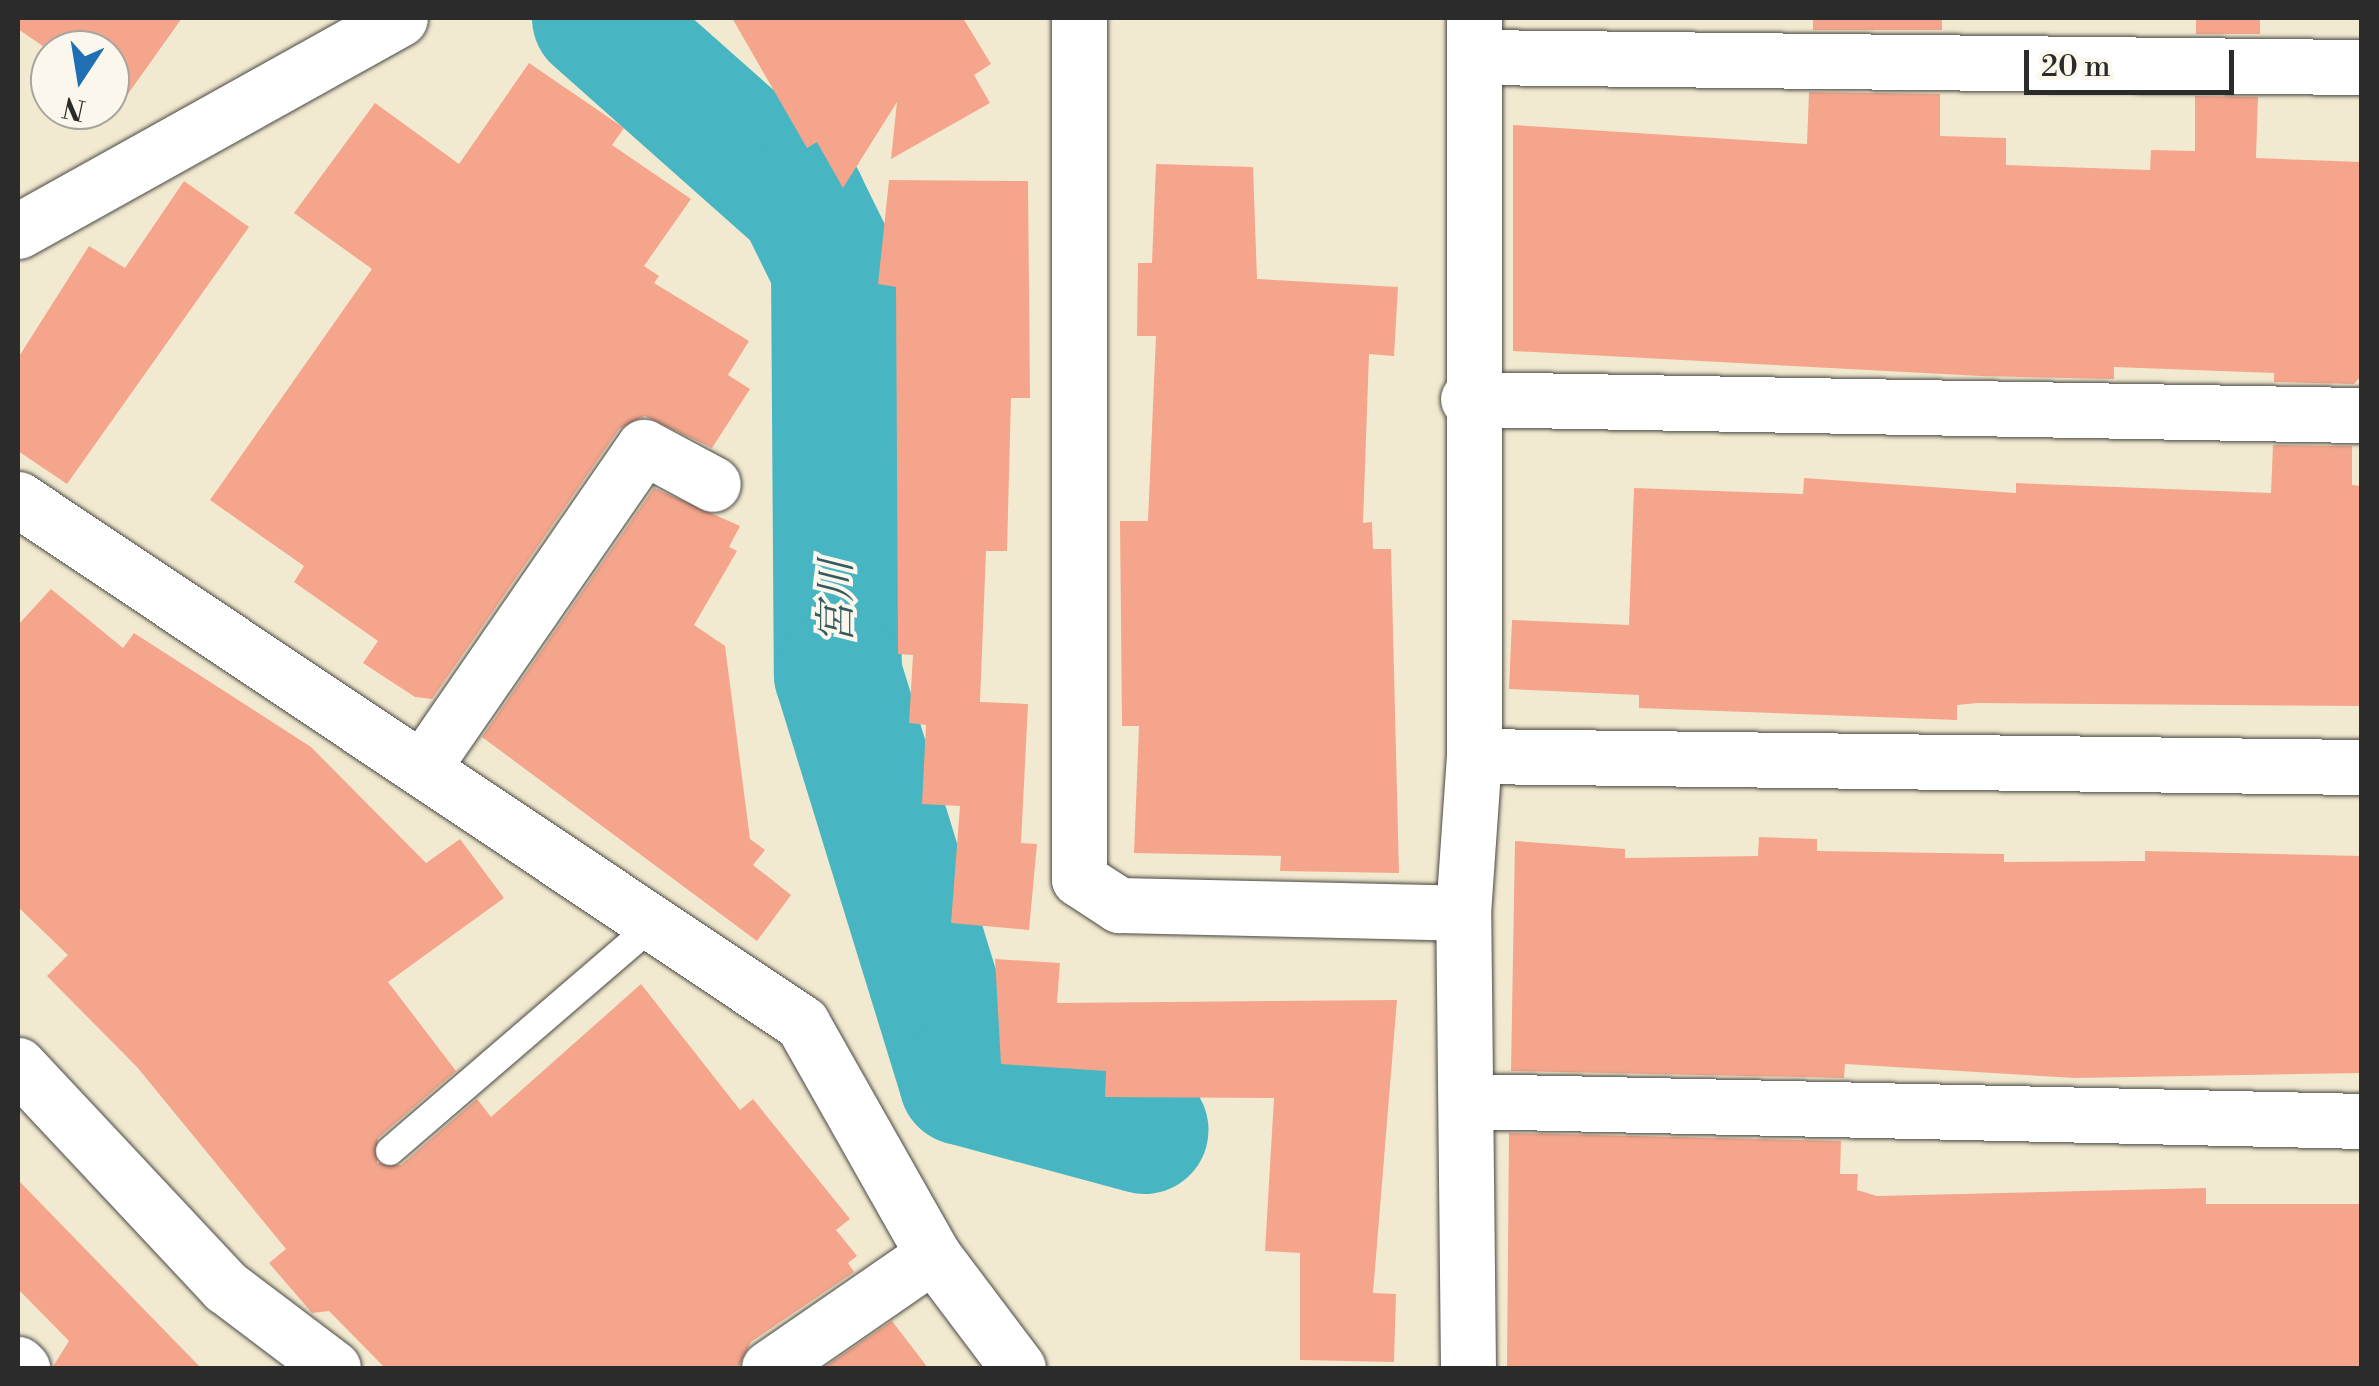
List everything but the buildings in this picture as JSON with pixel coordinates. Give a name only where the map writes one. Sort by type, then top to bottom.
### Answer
[{"type":"street","points":[[18,231],[400,18]]},
{"type":"street","points":[[1080,18],[1079,879],[1119,904],[1463,913]]},
{"type":"street","points":[[1468,1368],[1469,1101],[1463,913],[1474,756],[1468,399],[1474,37],[2362,67]]},
{"type":"street","points":[[1468,399],[2362,415]]},
{"type":"street","points":[[424,764],[644,447],[713,484]]},
{"type":"street","points":[[18,498],[424,764],[802,1023],[932,1256],[1018,1368]]},
{"type":"street","points":[[1474,756],[2362,767]]},
{"type":"street","points":[[18,1064],[226,1287],[334,1368]]},
{"type":"street","points":[[1469,1101],[2362,1121]]},
{"type":"street","points":[[769,1368],[932,1256]]},
{"type":"lane","points":[[390,1151],[656,922]]},
{"type":"waterway","name":"宮川","points":[[596,18],[802,201],[835,268],[838,674],[963,1081],[1145,1130]]}]
